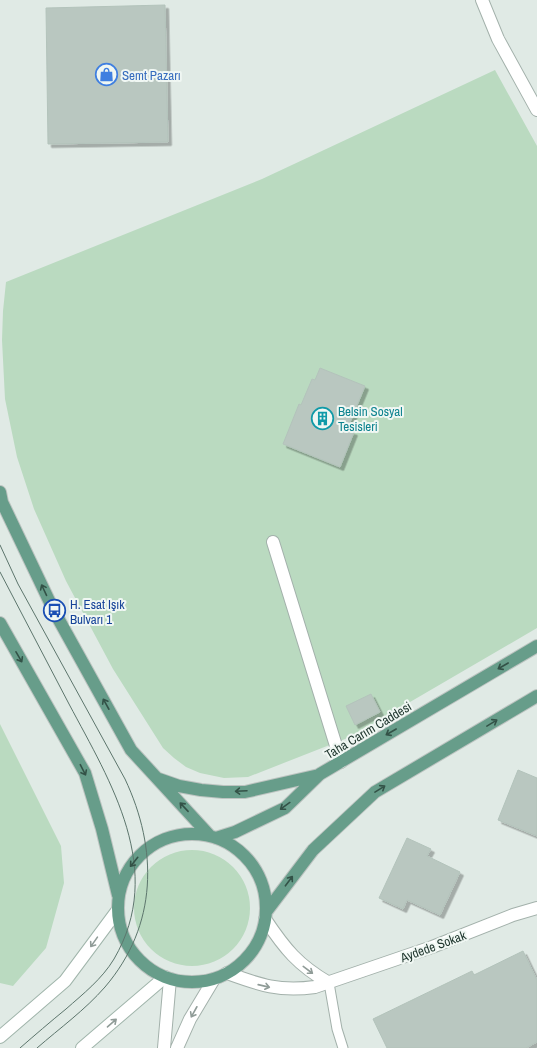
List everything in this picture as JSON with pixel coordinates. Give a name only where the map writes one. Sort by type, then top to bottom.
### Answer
[{"type":"main road","points":[[0,492],[2,502],[54,610],[131,750],[213,837]]},
{"type":"main road","points":[[0,622],[85,773],[102,829],[118,897]]},
{"type":"main road","name":"Taha Carım Caddesi","points":[[213,837],[235,832],[285,808],[320,774],[537,646]]},
{"type":"main road","points":[[266,916],[313,850],[375,792],[537,696]]},
{"type":"main road","points":[[158,779],[179,786],[201,790],[245,792],[320,774]]},
{"type":"main road","points":[[182,834],[196,834],[213,837],[223,840],[235,847],[254,867],[265,892],[266,916],[262,932],[256,945],[248,956],[238,966],[227,973],[214,979],[201,982],[187,982],[168,978],[149,969],[138,960],[123,937],[117,911],[118,897],[122,884],[127,871],[135,860],[154,844],[182,834]]},
{"type":"street","points":[[482,0],[498,39],[537,110]]},
{"type":"street","points":[[273,542],[341,762]]},
{"type":"street","name":"Aydede Sokak","points":[[227,973],[256,984],[285,989],[300,989],[329,983],[432,947],[514,915],[537,908]]},
{"type":"street","points":[[0,1038],[65,981],[117,911]]},
{"type":"street","points":[[266,916],[289,953],[315,975],[329,983]]},
{"type":"street","points":[[82,1048],[168,978]]},
{"type":"street","points":[[164,1048],[168,978]]},
{"type":"street","points":[[177,1048],[190,1019],[214,979]]},
{"type":"lane","points":[[329,983],[337,1029],[343,1048]]},
{"type":"green space","points":[[495,70],[537,146],[537,628],[350,737],[248,777],[224,778],[200,773],[186,767],[163,748],[113,669],[66,581],[34,509],[17,457],[5,399],[2,340],[6,282],[262,179]]},
{"type":"green space","points":[[0,724],[61,846],[64,883],[46,948],[13,986],[0,983]]},
{"type":"green space","points":[[192,850],[214,854],[224,859],[233,867],[241,876],[246,886],[250,908],[246,930],[241,940],[233,949],[224,957],[214,962],[192,966],[170,962],[160,957],[151,949],[143,940],[138,930],[134,908],[138,886],[143,876],[151,867],[160,859],[170,854]]},
{"type":"building","name":"Semt Pazarı","points":[[165,5],[168,142],[48,144],[46,8]]},
{"type":"building","name":"Belsin Sosyal Tesisleri","points":[[320,368],[365,386],[347,430],[354,432],[340,467],[283,444],[299,404],[301,405],[312,379],[315,380]]},
{"type":"building","points":[[371,694],[380,712],[355,725],[346,706]]},
{"type":"building","points":[[518,770],[537,778],[537,836],[498,820]]},
{"type":"building","points":[[407,838],[431,849],[427,856],[460,872],[440,915],[407,900],[403,909],[379,898]]},
{"type":"building","points":[[523,951],[537,980],[537,1042],[526,1048],[387,1048],[373,1019],[472,971],[474,975]]},
{"type":"tram line","points":[[0,545],[18,584],[125,779],[136,805],[143,832],[147,859],[147,886],[143,912],[135,938],[122,963],[105,987],[81,1011],[37,1048]]},
{"type":"tram line","points":[[0,572],[101,765],[127,828],[134,860],[135,893],[129,926],[114,959],[92,986],[20,1048]]},
{"type":"place","name":"Semt Pazarı","points":[[107,75]]},
{"type":"place","name":"Belsin Sosyal Tesisleri","points":[[323,418]]},
{"type":"place","name":"H. Esat Işık Bulvarı 1","points":[[54,611]]}]
